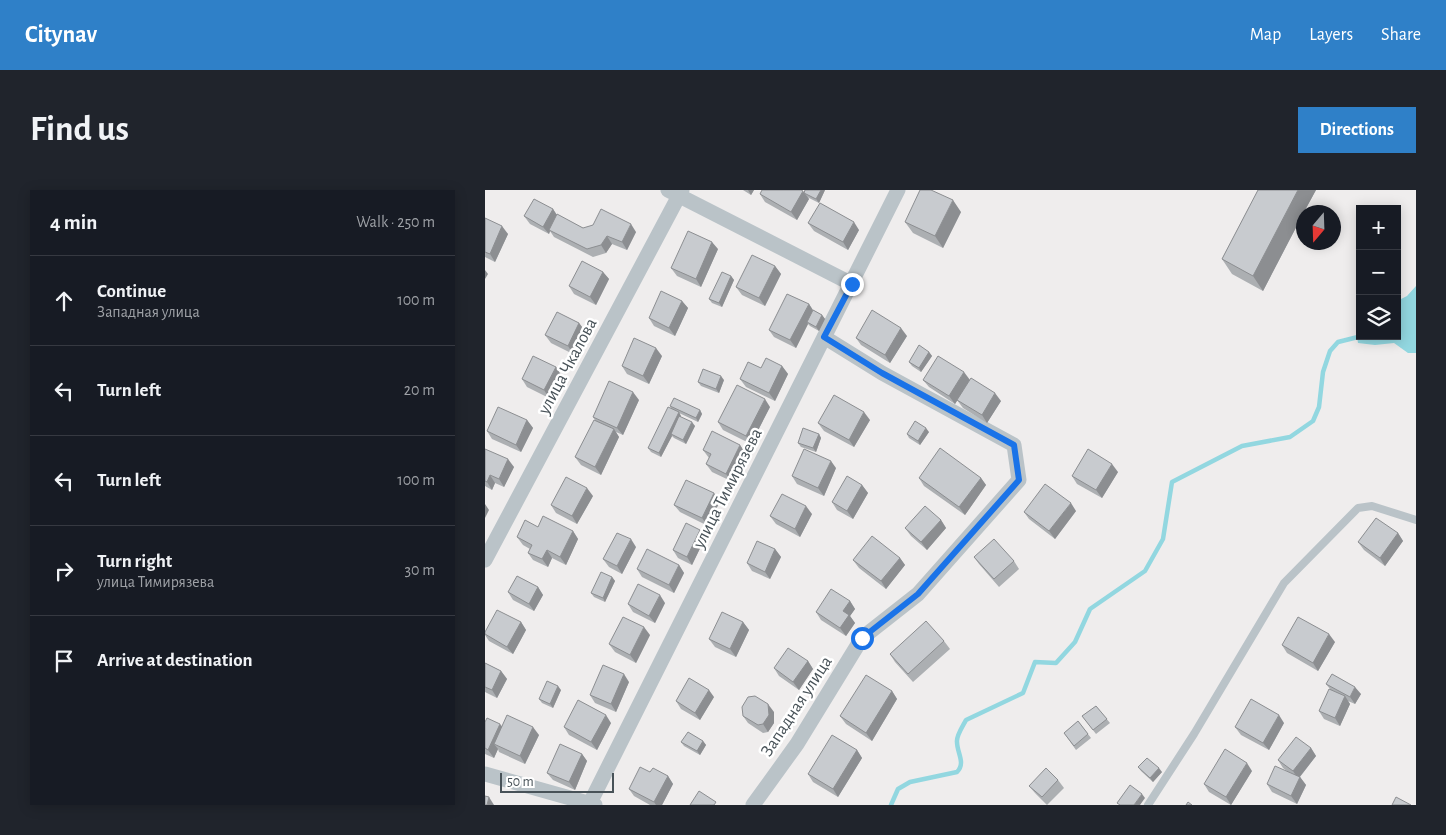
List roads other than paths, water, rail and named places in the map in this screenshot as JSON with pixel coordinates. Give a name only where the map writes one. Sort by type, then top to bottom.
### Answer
[{"type":"street","name":"улица Тимирязева","points":[[592,804],[898,190]]},
{"type":"street","points":[[676,192],[852,284]]},
{"type":"street","name":"улица Чкалова","points":[[485,560],[676,192]]},
{"type":"street","name":"Западная улица","points":[[753,805],[797,744],[862,638],[918,594],[1019,480],[1014,445],[882,373],[824,337]]},
{"type":"street","points":[[485,774],[592,804]]},
{"type":"lane","points":[[1148,805],[1284,583],[1358,508],[1372,506],[1416,520]]},
{"type":"water","points":[[1416,286],[1416,353],[1408,353],[1394,343],[1375,345],[1358,343],[1358,340],[1401,340],[1401,299],[1407,296]]},
{"type":"waterway","points":[[891,805],[898,789],[910,782],[957,772],[961,765],[957,740],[966,720],[1023,693],[1035,662],[1056,663],[1075,642],[1090,609],[1145,571],[1163,539],[1172,482],[1242,446],[1290,437],[1313,421],[1319,407],[1323,372],[1330,351],[1338,342],[1356,338]]}]
